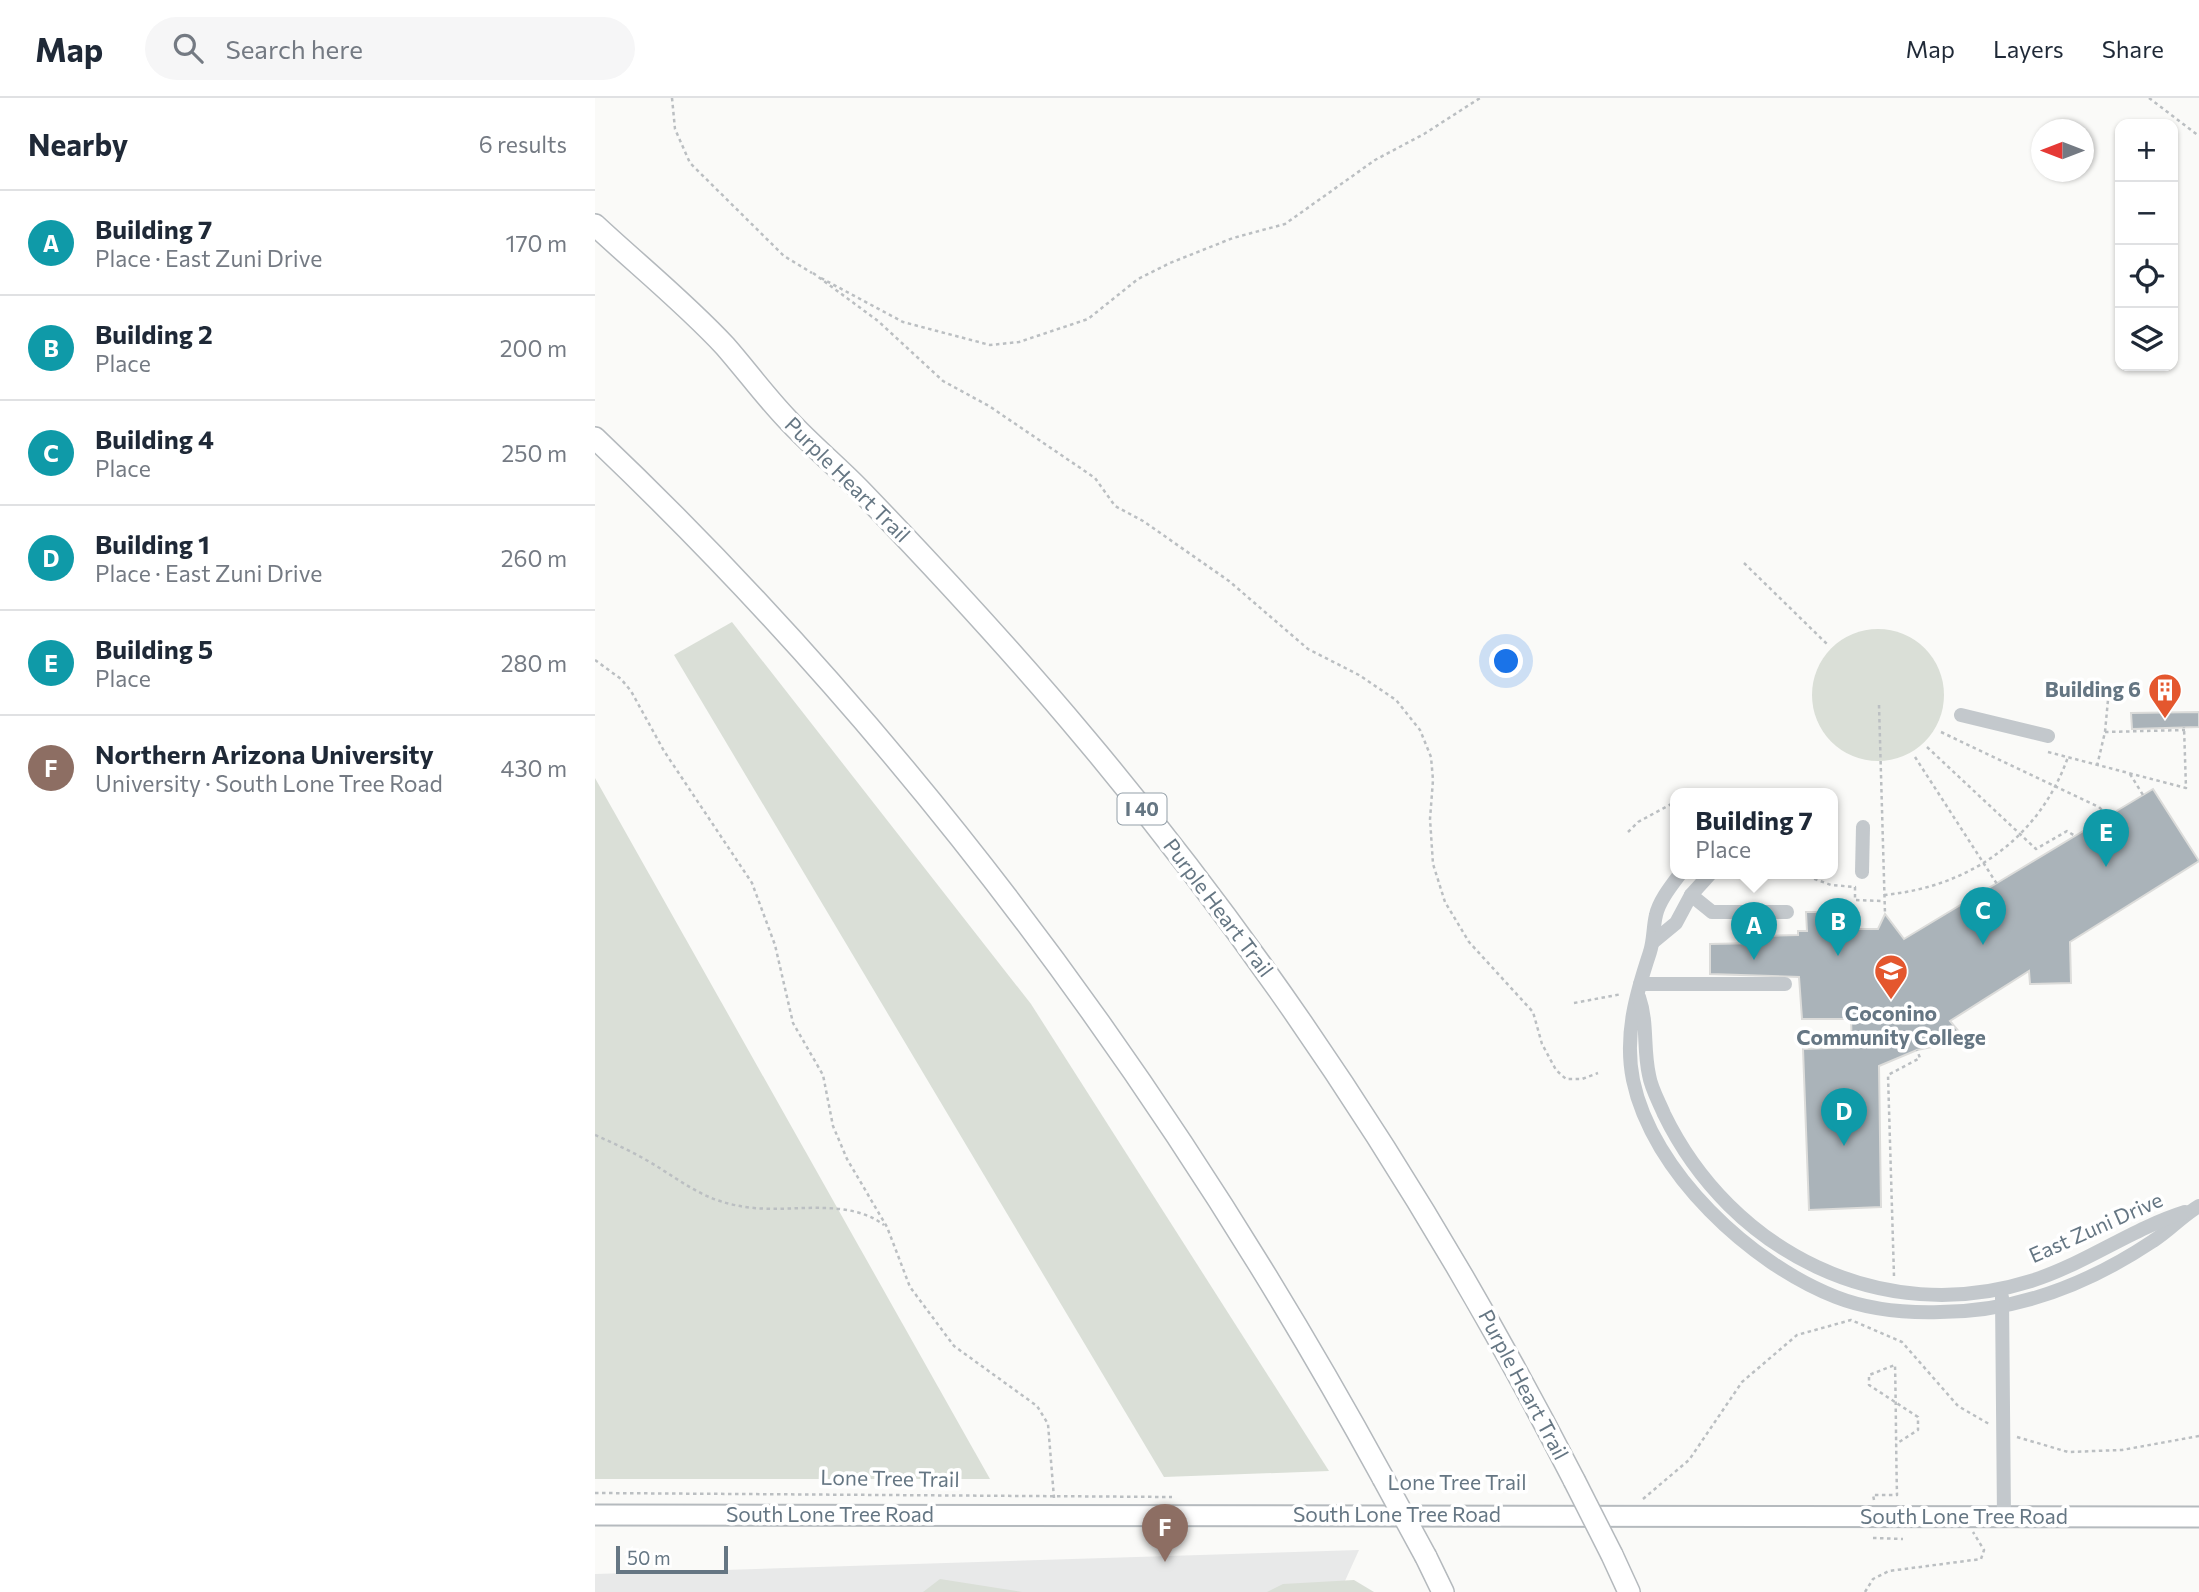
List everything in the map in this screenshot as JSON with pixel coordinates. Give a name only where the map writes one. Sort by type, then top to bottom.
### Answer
[{"type":"highway","name":"Purple Heart Trail","points":[[595,225],[723,344],[787,419],[860,490],[978,616],[1084,736],[1241,936],[1370,1121],[1509,1355],[1629,1592]]},
{"type":"highway","points":[[595,438],[734,578],[806,656],[973,851],[1076,986],[1228,1210],[1288,1308],[1443,1592]]},
{"type":"main road","name":"South Lone Tree Road","points":[[595,1515],[1055,1506],[1963,1518],[2199,1517]]},
{"type":"street","points":[[1961,715],[2045,743]]},
{"type":"street","points":[[1861,872],[1863,827]]},
{"type":"street","name":"East Zuni Drive","points":[[1677,879],[1656,914],[1653,942],[1640,990],[1630,1014],[1633,1081],[1659,1144],[1700,1200],[1750,1245],[1792,1276],[1836,1297],[1868,1306],[1942,1312],[2003,1306],[2077,1284],[2117,1264],[2155,1240],[2196,1208]]},
{"type":"street","points":[[1653,942],[1676,923],[1691,895],[1705,879]]},
{"type":"street","points":[[1691,895],[1712,912],[1787,912]]},
{"type":"street","points":[[1640,990],[1785,984]]},
{"type":"street","name":"East Zuni Drive","points":[[1640,990],[1646,1016],[1649,1076],[1665,1115],[1686,1151],[1710,1183],[1757,1230],[1817,1269],[1870,1289],[1947,1294],[2001,1289],[2071,1266],[2152,1223],[2196,1208]]},
{"type":"street","points":[[2001,1289],[2004,1518]]},
{"type":"path","points":[[671,98],[675,129],[690,163],[784,256],[904,322],[990,345],[1019,342],[1088,319],[1138,279],[1233,238],[1285,224],[1375,160],[1424,134],[1480,98]]},
{"type":"path","points":[[2149,98],[2199,135]]},
{"type":"path","points":[[813,273],[878,321],[943,382],[989,406],[1095,478],[1115,506],[1229,581],[1308,649],[1359,676],[1395,700],[1420,730],[1431,757],[1433,780],[1430,819],[1433,864],[1445,902],[1456,925],[1533,1012],[1542,1044],[1556,1070],[1566,1079],[1582,1079],[1598,1073]]},
{"type":"path","points":[[1744,563],[1829,646]]},
{"type":"path","points":[[595,660],[621,679],[631,691],[664,751],[752,883],[775,945],[793,1023],[823,1075],[840,1144],[887,1227],[910,1287],[954,1346],[1037,1406],[1048,1424],[1055,1506]]},
{"type":"path","points":[[2097,766],[2105,732],[2109,688]]},
{"type":"path","points":[[1879,705],[1885,914]]},
{"type":"path","points":[[2045,743],[2068,757],[2186,788],[2185,729],[2105,732]]},
{"type":"path","points":[[1941,732],[2099,807],[2108,816]]},
{"type":"path","points":[[1927,747],[2036,849],[2067,831],[2075,836]]},
{"type":"path","points":[[1915,757],[1997,884]]},
{"type":"path","points":[[1884,895],[1937,886],[1984,864],[2021,835],[2057,787],[2068,757]]},
{"type":"path","points":[[2130,774],[2143,795]]},
{"type":"path","points":[[1628,832],[1638,822],[1670,805]]},
{"type":"path","points":[[1815,879],[1831,885],[1855,887],[1855,900],[1884,901]]},
{"type":"path","points":[[1574,1003],[1640,990]]},
{"type":"path","points":[[1895,1286],[1888,1075],[1920,1058],[1917,1050]]},
{"type":"path","points":[[595,1135],[649,1161],[694,1192],[720,1202],[751,1208],[856,1211],[873,1217],[887,1227]]},
{"type":"path","points":[[1642,1500],[1689,1460],[1742,1382],[1797,1335],[1851,1320],[1902,1342],[1958,1406],[2004,1433],[2068,1452],[2122,1450],[2199,1436]]},
{"type":"path","points":[[1874,1504],[1874,1495],[1897,1495],[1896,1444],[1896,1403],[1895,1365],[1870,1375],[1869,1385],[1896,1403],[1918,1417],[1918,1430],[1896,1444]]},
{"type":"path","name":"Lone Tree Trail","points":[[595,1493],[1055,1506],[1177,1497]]},
{"type":"path","points":[[1865,1592],[1873,1579],[1889,1571],[1981,1559],[1984,1550],[1963,1518]]},
{"type":"path","points":[[1873,1538],[1903,1539]]},
{"type":"shaded area","points":[[732,622],[1031,1004],[1329,1471],[1164,1477],[674,655]]},
{"type":"shaded area","points":[[1878,629],[1903,634],[1924,649],[1939,670],[1944,695],[1939,720],[1924,741],[1903,756],[1878,761],[1853,756],[1832,741],[1817,720],[1812,695],[1817,670],[1832,649],[1853,634]]},
{"type":"shaded area","points":[[595,778],[990,1479],[595,1479]]},
{"type":"shaded area","points":[[1359,1550],[1340,1592],[595,1592],[595,1574]]},
{"type":"shaded area","points":[[940,1579],[1022,1592],[923,1592]]},
{"type":"shaded area","points":[[1354,1580],[1374,1592],[1267,1592],[1283,1584]]},
{"type":"building","name":"Building 6","points":[[2199,712],[2199,727],[2132,729],[2131,713]]},
{"type":"building","name":"Coconino Community College","points":[[2153,789],[2199,861],[2070,942],[2071,983],[2030,984],[2029,971],[1950,1021],[1966,1040],[1917,1050],[1879,1066],[1881,1207],[1809,1210],[1803,1049],[1852,1047],[1851,1019],[1802,1019],[1799,977],[1710,974],[1710,944],[1757,943],[1757,936],[1798,935],[1798,931],[1807,931],[1806,912],[1824,912],[1825,929],[1878,929],[1885,914],[1904,939]]},
{"type":"place","name":"Building 6","points":[[2165,720]]},
{"type":"place","name":"Building 5","points":[[2106,867]]},
{"type":"place","name":"Building 4","points":[[1983,945]]},
{"type":"place","name":"Building 2","points":[[1838,956]]},
{"type":"place","name":"Building 7","points":[[1754,960]]},
{"type":"place","name":"Coconino Community College","points":[[1891,1001]]},
{"type":"place","name":"Building 1","points":[[1844,1146]]},
{"type":"place","name":"Northern Arizona University","points":[[1165,1562]]}]
